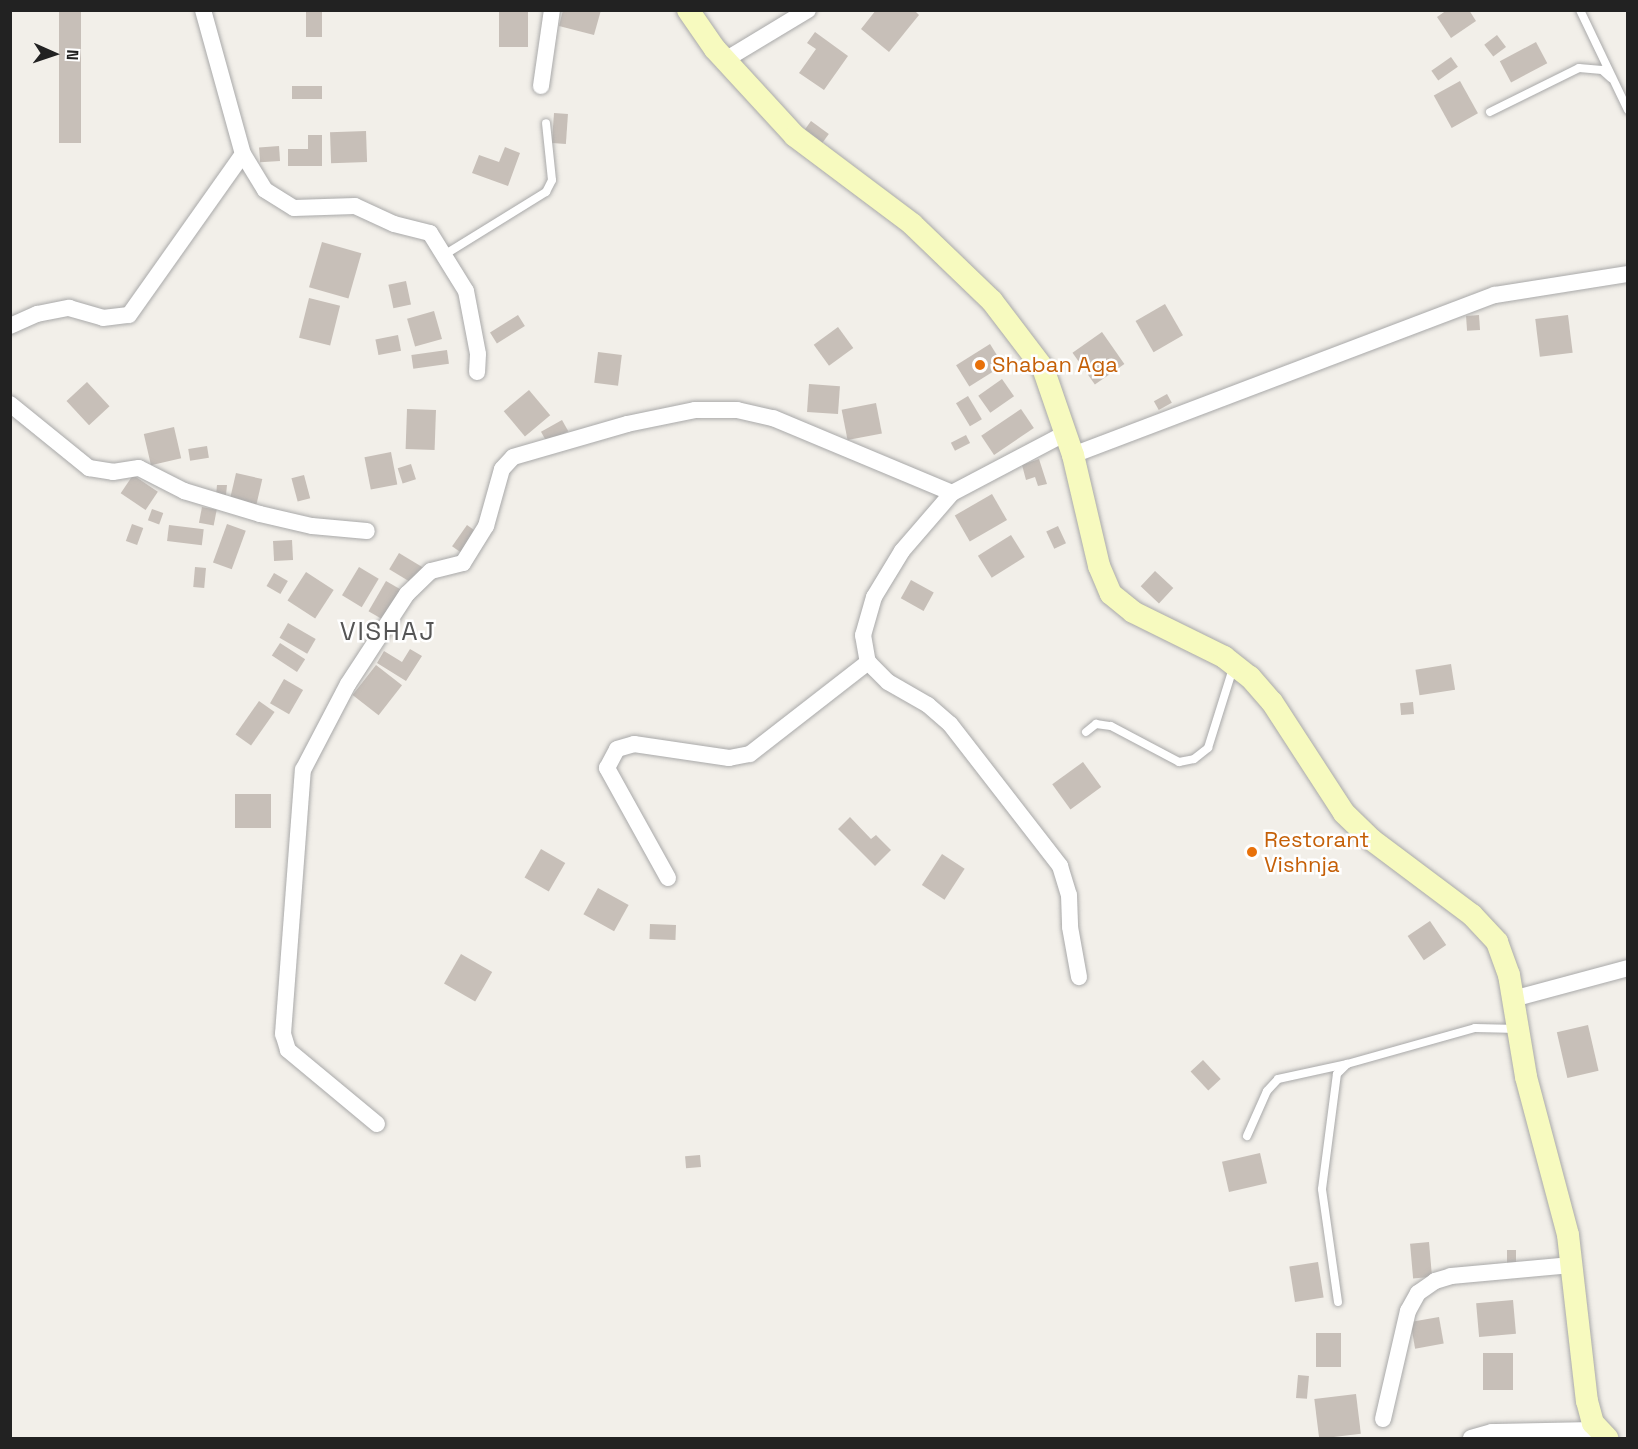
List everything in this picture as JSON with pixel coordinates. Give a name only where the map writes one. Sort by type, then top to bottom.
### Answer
[{"type":"main road","points":[[688,10],[725,60],[795,136],[912,224],[992,301],[1043,368],[1074,455],[1099,566],[1111,594],[1133,612],[1234,665],[1272,702],[1344,813],[1372,840],[1472,915],[1497,942],[1513,999],[1526,1077],[1568,1235],[1587,1401],[1603,1436]]},
{"type":"street","points":[[203,10],[243,154],[265,190],[294,208],[355,206],[394,224],[430,233],[466,291],[478,354],[477,372]]},
{"type":"street","points":[[541,86],[552,10]]},
{"type":"street","points":[[725,60],[807,10]]},
{"type":"street","points":[[10,326],[37,314],[69,308],[103,318],[129,315],[243,154]]},
{"type":"street","points":[[1074,455],[1495,295],[1628,274]]},
{"type":"street","points":[[10,404],[89,468],[113,472],[139,468],[184,491],[260,514],[312,526],[367,531]]},
{"type":"street","points":[[376,1124],[288,1050],[283,1034],[303,770],[348,684],[407,594],[431,571],[463,563],[486,526],[496,485],[507,463],[513,457],[627,424],[694,410],[737,410],[773,418],[952,493]]},
{"type":"street","points":[[1066,433],[952,493],[902,551],[874,597],[863,635],[868,662],[888,682],[950,724],[1060,866],[1069,895],[1079,977]]},
{"type":"street","points":[[669,878],[607,768],[617,749],[634,744],[729,758],[750,754],[868,662]]},
{"type":"street","points":[[1513,999],[1628,968]]},
{"type":"street","points":[[1383,1419],[1408,1311],[1418,1293],[1435,1281],[1451,1276],[1572,1265]]},
{"type":"street","points":[[1471,1438],[1492,1432],[1603,1436]]},
{"type":"lane","points":[[1580,10],[1628,110]]},
{"type":"lane","points":[[1490,112],[1579,68],[1602,70],[1611,78]]},
{"type":"lane","points":[[444,255],[546,192],[552,180],[546,123]]},
{"type":"lane","points":[[1086,732],[1096,724],[1111,726],[1179,762],[1194,759],[1208,748],[1234,665]]},
{"type":"lane","points":[[1247,1136],[1267,1091],[1278,1079],[1347,1064],[1475,1028],[1518,1029]]},
{"type":"lane","points":[[1338,1302],[1322,1189],[1337,1074],[1347,1064]]},
{"type":"building","points":[[59,10],[81,10],[81,143],[59,143]]},
{"type":"building","points":[[306,10],[322,10],[322,37],[306,37]]},
{"type":"building","points":[[499,10],[528,10],[528,47],[499,47]]},
{"type":"building","points":[[563,10],[601,10],[594,35],[559,26]]},
{"type":"building","points":[[876,10],[914,10],[919,15],[889,52],[861,29]]},
{"type":"building","points":[[1447,10],[1469,10],[1476,21],[1451,38],[1437,17]]},
{"type":"building","points":[[815,32],[848,56],[824,90],[799,73],[816,49],[807,43]]},
{"type":"building","points":[[1497,35],[1506,47],[1493,57],[1484,45]]},
{"type":"building","points":[[1536,42],[1547,63],[1511,82],[1500,61]]},
{"type":"building","points":[[1451,57],[1458,67],[1438,81],[1431,71]]},
{"type":"building","points":[[1460,81],[1478,113],[1452,128],[1434,96]]},
{"type":"building","points":[[292,86],[322,86],[322,99],[292,99]]},
{"type":"building","points":[[554,113],[568,114],[566,144],[552,143]]},
{"type":"building","points":[[811,121],[829,134],[819,147],[802,134]]},
{"type":"building","points":[[366,131],[367,162],[331,163],[330,132]]},
{"type":"building","points":[[308,135],[322,135],[322,166],[288,166],[288,149],[308,149]]},
{"type":"building","points":[[279,146],[280,161],[260,162],[259,147]]},
{"type":"building","points":[[505,147],[520,153],[508,186],[472,173],[479,155],[499,162]]},
{"type":"building","points":[[322,242],[361,253],[348,298],[309,287]]},
{"type":"building","points":[[406,281],[411,304],[393,308],[388,285]]},
{"type":"building","points":[[309,298],[340,306],[330,346],[299,338]]},
{"type":"building","points":[[1165,304],[1183,335],[1154,352],[1136,321]]},
{"type":"building","points":[[434,311],[442,339],[415,347],[407,319]]},
{"type":"building","points":[[518,315],[525,326],[497,344],[490,332]]},
{"type":"building","points":[[1479,315],[1480,330],[1467,331],[1466,316]]},
{"type":"building","points":[[1568,315],[1573,353],[1540,357],[1535,319]]},
{"type":"building","points":[[838,327],[853,348],[829,366],[814,345]]},
{"type":"building","points":[[1102,332],[1124,364],[1095,385],[1073,353]]},
{"type":"building","points":[[398,335],[401,351],[378,355],[375,339]]},
{"type":"building","name":"Shaban Aga","points":[[990,344],[1003,365],[969,386],[956,365]]},
{"type":"building","points":[[447,350],[449,364],[413,369],[411,355]]},
{"type":"building","points":[[598,352],[622,355],[618,386],[594,383]]},
{"type":"building","points":[[1002,379],[1014,396],[990,413],[978,396]]},
{"type":"building","points":[[87,382],[110,406],[89,425],[67,401]]},
{"type":"building","points":[[809,384],[840,386],[838,414],[807,412]]},
{"type":"building","points":[[529,390],[550,415],[525,436],[504,411]]},
{"type":"building","points":[[1167,394],[1172,403],[1159,410],[1154,401]]},
{"type":"building","points":[[968,396],[982,419],[970,426],[956,403]]},
{"type":"building","points":[[876,403],[882,433],[848,440],[842,410]]},
{"type":"building","points":[[407,409],[436,410],[435,450],[406,449]]},
{"type":"building","points":[[1021,409],[1034,428],[994,455],[981,436]]},
{"type":"building","points":[[562,420],[568,431],[547,443],[541,432]]},
{"type":"building","points":[[174,427],[181,458],[151,465],[144,434]]},
{"type":"building","points":[[966,435],[970,443],[955,451],[951,443]]},
{"type":"building","points":[[207,446],[209,458],[190,461],[188,449]]},
{"type":"building","points":[[391,452],[397,484],[371,490],[364,457]]},
{"type":"building","points":[[1039,459],[1047,484],[1038,486],[1035,477],[1026,480],[1022,465]]},
{"type":"building","points":[[411,464],[416,479],[403,484],[398,468]]},
{"type":"building","points":[[236,473],[262,479],[256,506],[230,500]]},
{"type":"building","points":[[133,475],[158,492],[146,510],[121,493]]},
{"type":"building","points":[[304,475],[310,498],[298,502],[291,478]]},
{"type":"building","points":[[217,485],[227,485],[226,495],[216,495]]},
{"type":"building","points":[[992,494],[1007,520],[970,541],[955,516]]},
{"type":"building","points":[[202,507],[217,510],[214,526],[199,523]]},
{"type":"building","points":[[152,509],[163,513],[159,524],[148,520]]},
{"type":"building","points":[[132,524],[143,528],[137,545],[126,541]]},
{"type":"building","points":[[227,524],[246,531],[232,569],[213,563]]},
{"type":"building","points":[[169,525],[204,529],[202,545],[167,541]]},
{"type":"building","points":[[467,525],[477,532],[462,553],[452,546]]},
{"type":"building","points":[[1058,526],[1066,543],[1054,549],[1046,531]]},
{"type":"building","points":[[1011,535],[1025,557],[992,578],[978,556]]},
{"type":"building","points":[[292,540],[293,560],[274,561],[273,541]]},
{"type":"building","points":[[399,553],[424,568],[414,584],[389,569]]},
{"type":"building","points":[[195,567],[206,568],[204,588],[193,587]]},
{"type":"building","points":[[359,567],[379,579],[362,607],[342,595]]},
{"type":"building","points":[[1155,571],[1173,588],[1159,603],[1141,586]]},
{"type":"building","points":[[306,572],[334,590],[315,618],[287,601]]},
{"type":"building","points":[[274,573],[288,581],[280,594],[266,586]]},
{"type":"building","points":[[911,580],[934,593],[924,611],[901,598]]},
{"type":"building","points":[[386,581],[403,591],[386,621],[368,611]]},
{"type":"building","points":[[288,623],[316,639],[307,654],[280,638]]},
{"type":"building","points":[[280,643],[305,659],[297,672],[272,656]]},
{"type":"building","points":[[410,649],[422,656],[406,681],[377,663],[384,651],[402,662]]},
{"type":"building","points":[[1451,664],[1455,690],[1420,695],[1415,670]]},
{"type":"building","points":[[376,665],[402,685],[379,715],[353,695]]},
{"type":"building","points":[[284,679],[303,690],[289,714],[270,703]]},
{"type":"building","points":[[259,701],[275,712],[251,745],[235,735]]},
{"type":"building","points":[[1413,702],[1414,714],[1401,715],[1400,703]]},
{"type":"building","points":[[1083,762],[1101,787],[1070,809],[1052,784]]},
{"type":"building","points":[[235,794],[271,794],[271,828],[235,828]]},
{"type":"building","points":[[850,817],[871,839],[876,835],[891,850],[875,866],[838,829]]},
{"type":"building","points":[[541,849],[565,863],[549,892],[524,878]]},
{"type":"building","points":[[942,854],[965,869],[944,900],[922,885]]},
{"type":"building","points":[[598,888],[629,905],[614,931],[583,914]]},
{"type":"building","points":[[1430,921],[1446,945],[1424,960],[1408,936]]},
{"type":"building","points":[[650,924],[676,925],[675,940],[649,939]]},
{"type":"building","points":[[461,954],[492,972],[475,1001],[444,983]]},
{"type":"building","points":[[1588,1025],[1599,1071],[1567,1078],[1557,1032]]},
{"type":"building","points":[[1203,1060],[1221,1079],[1208,1091],[1191,1072]]},
{"type":"building","points":[[1260,1153],[1267,1183],[1229,1192],[1222,1162]]},
{"type":"building","points":[[700,1155],[701,1167],[686,1168],[685,1156]]},
{"type":"building","points":[[1429,1242],[1432,1277],[1413,1279],[1410,1244]]},
{"type":"building","points":[[1507,1250],[1516,1250],[1516,1265],[1507,1265]]},
{"type":"building","points":[[1318,1262],[1324,1298],[1295,1302],[1289,1267]]},
{"type":"building","points":[[1513,1300],[1516,1334],[1479,1337],[1476,1303]]},
{"type":"building","points":[[1439,1317],[1444,1344],[1415,1349],[1410,1322]]},
{"type":"building","points":[[1316,1333],[1341,1333],[1341,1367],[1316,1367]]},
{"type":"building","points":[[1483,1353],[1513,1353],[1513,1390],[1483,1390]]},
{"type":"building","points":[[1298,1375],[1309,1376],[1307,1399],[1296,1398]]},
{"type":"building","points":[[1356,1394],[1361,1434],[1319,1438],[1314,1399]]},
{"type":"place","name":"Shaban Aga","points":[[980,365]]},
{"type":"place","name":"Restorant Vishnja","points":[[1252,852]]},
{"type":"district","name":"VISHAJ","points":[[388,632]]}]
